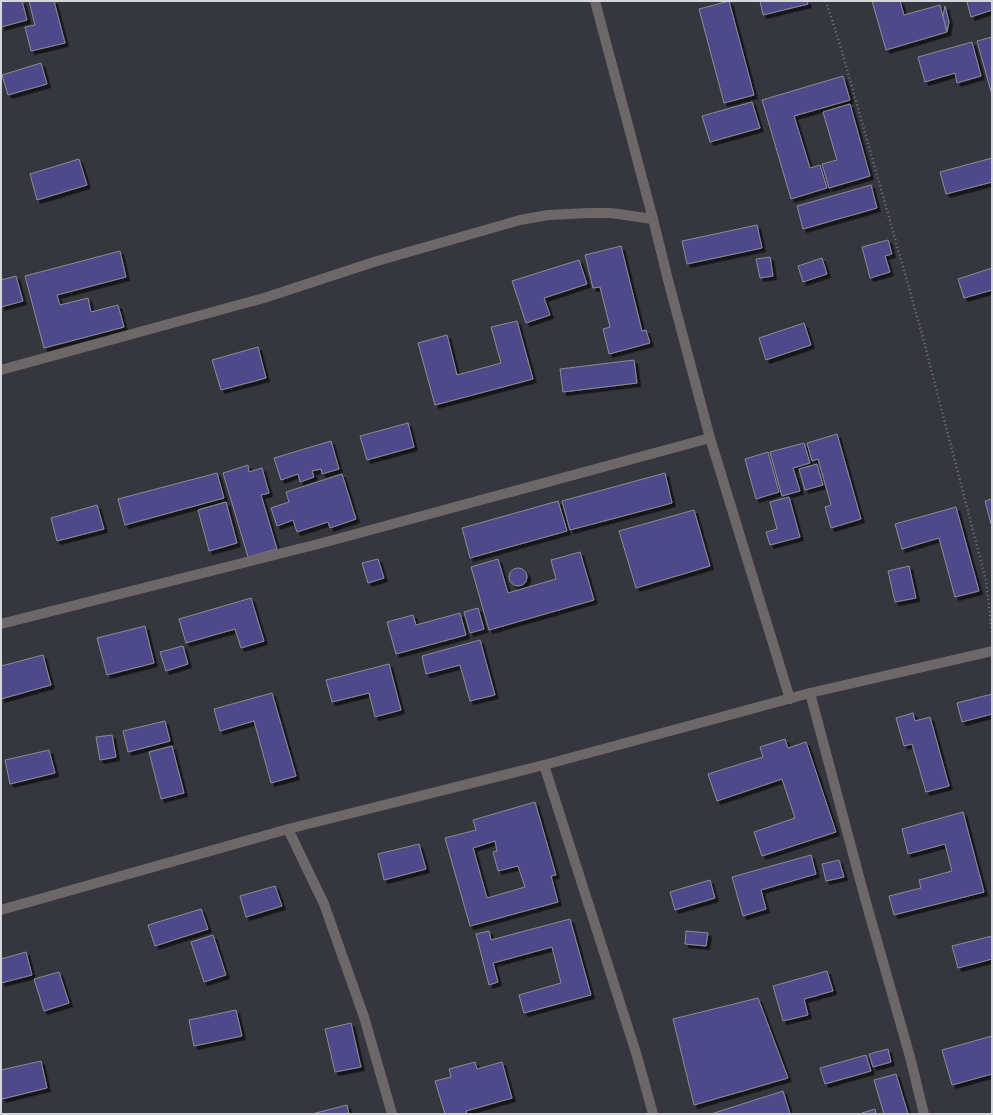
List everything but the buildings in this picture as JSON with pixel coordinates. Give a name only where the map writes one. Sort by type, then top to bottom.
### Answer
[{"type":"street","points":[[595,1],[710,438],[790,699]]},
{"type":"street","points":[[1,370],[264,298],[378,261],[520,220],[548,215],[589,213],[611,213],[653,219]]},
{"type":"street","points":[[1,624],[326,542],[710,438]]},
{"type":"street","points":[[1,910],[288,829],[544,765],[810,693],[992,651]]},
{"type":"street","points":[[810,693],[864,895],[910,1057],[924,1114]]},
{"type":"street","points":[[544,765],[637,1056],[653,1114]]},
{"type":"street","points":[[288,829],[324,904],[364,1017],[392,1114]]},
{"type":"path","points":[[826,1],[843,56],[928,358],[986,581],[992,633]]}]
